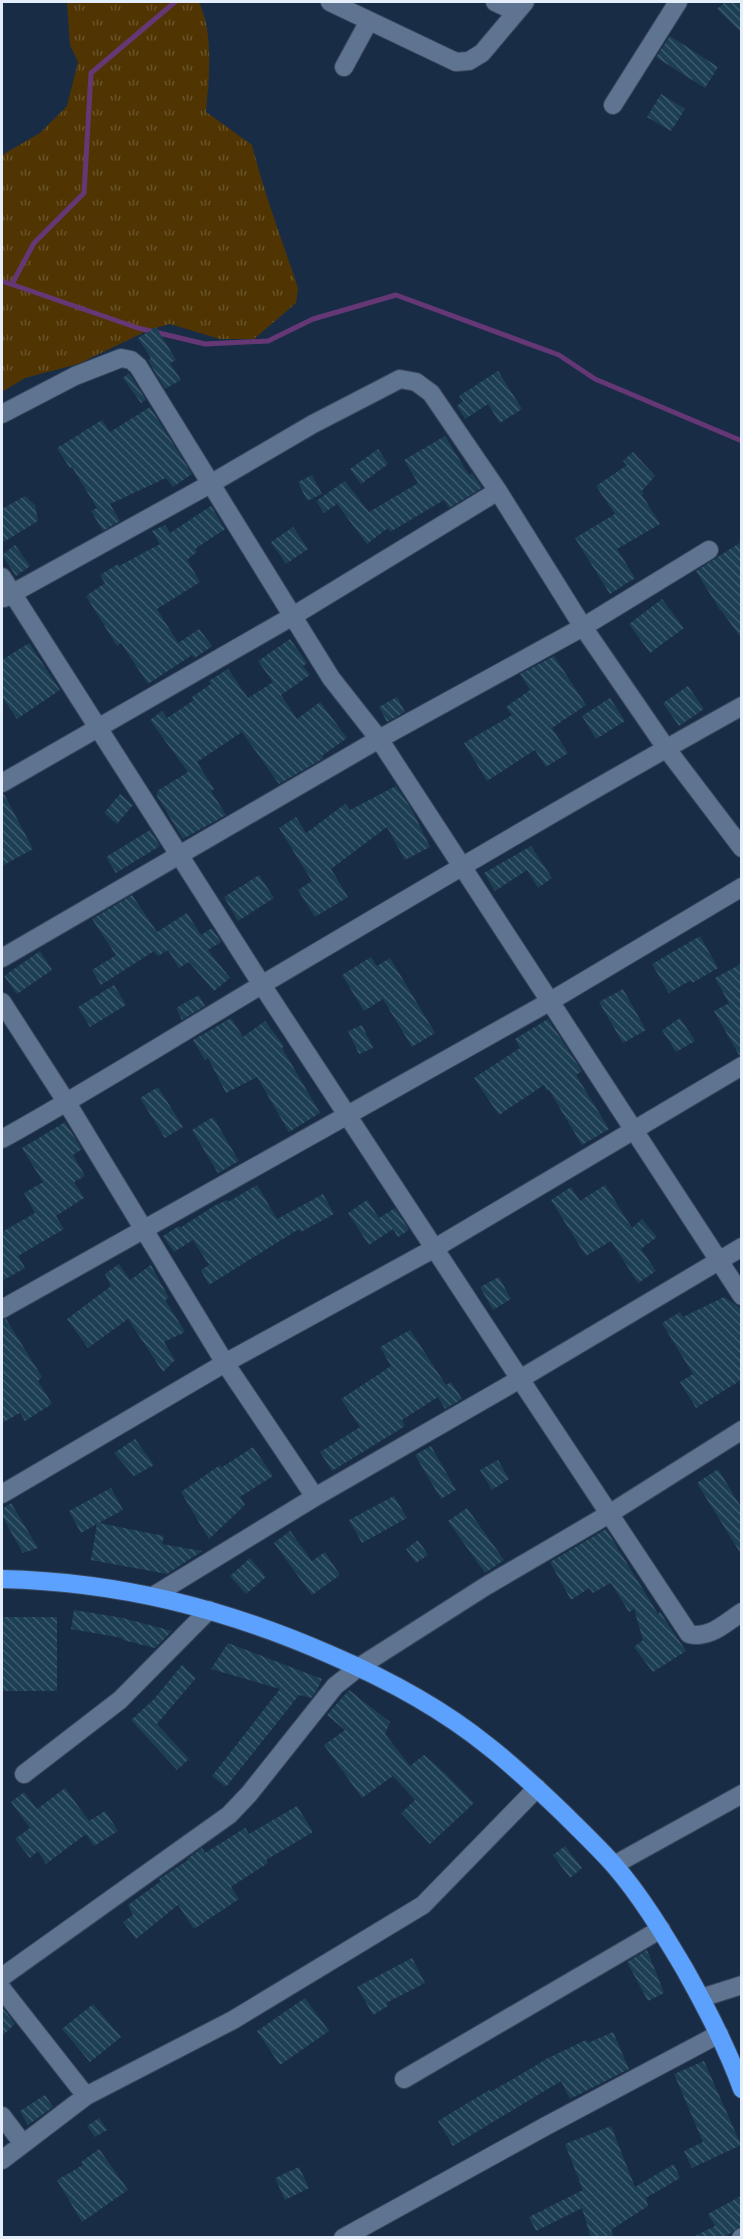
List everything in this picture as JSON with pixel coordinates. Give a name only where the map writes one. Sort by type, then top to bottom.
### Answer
[{"type":"highway","points":[[2,1578],[103,1586],[209,1610],[292,1638],[359,1667],[407,1692],[448,1718],[488,1746],[537,1788],[614,1865],[661,1929],[701,1998],[719,2034],[741,2089]]},
{"type":"street","points":[[330,2],[456,62],[469,61],[482,53],[520,7],[495,2]]},
{"type":"street","points":[[613,105],[678,2]]},
{"type":"street","points":[[344,67],[369,21]]},
{"type":"street","points":[[2,414],[75,376],[121,358],[131,360],[138,366],[331,678],[379,739],[741,1296]]},
{"type":"street","points":[[7,596],[212,483],[313,424],[400,379],[416,382],[430,393],[498,491],[583,627],[666,748],[741,848]]},
{"type":"street","points":[[2,783],[293,616],[498,491]]},
{"type":"street","points":[[2,958],[379,739],[583,627],[709,550]]},
{"type":"street","points":[[2,576],[7,596],[98,727],[262,985],[689,1634],[701,1637],[741,1612]]},
{"type":"street","points":[[2,1139],[67,1103],[462,867],[741,706]]},
{"type":"street","points":[[2,1309],[549,1002],[741,887]]},
{"type":"street","points":[[2,1002],[67,1103],[225,1363],[315,1497]]},
{"type":"street","points":[[2,1494],[225,1363],[435,1248],[741,1066]]},
{"type":"street","points":[[153,1596],[315,1497],[520,1379],[741,1247]]},
{"type":"street","points":[[2,1977],[229,1815],[249,1794],[334,1686],[359,1667],[486,1586],[609,1514],[741,1430]]},
{"type":"street","points":[[24,1774],[120,1700],[209,1610]]},
{"type":"street","points":[[2,2160],[86,2096],[232,2020],[423,1905],[537,1788]]},
{"type":"street","points":[[614,1865],[741,1794]]},
{"type":"street","points":[[404,2079],[661,1929]]},
{"type":"street","points":[[701,1998],[741,1985]]},
{"type":"street","points":[[2,1989],[86,2096]]},
{"type":"street","points":[[343,2238],[719,2034]]},
{"type":"street","points":[[2,2116],[23,2144]]},
{"type":"green space","points":[[67,2],[199,2],[209,42],[206,112],[252,145],[298,288],[296,303],[254,339],[220,339],[170,324],[151,329],[78,364],[25,378],[2,392],[2,155],[40,133],[67,106],[78,62],[70,45]]},
{"type":"building","points":[[725,2],[741,2],[741,32],[717,9]]},
{"type":"building","points":[[670,36],[718,67],[705,88],[656,57]]},
{"type":"building","points":[[661,94],[685,109],[671,131],[647,117]]},
{"type":"building","points":[[156,327],[176,360],[170,363],[181,380],[165,389],[148,360],[151,358],[138,338]]},
{"type":"building","points":[[498,371],[522,409],[500,423],[488,404],[465,419],[457,406],[463,401],[459,396]]},
{"type":"building","points":[[129,373],[146,400],[141,403],[123,378]]},
{"type":"building","points":[[150,407],[192,474],[173,487],[166,478],[110,504],[120,521],[103,531],[91,511],[97,508],[72,467],[70,468],[57,448],[102,420],[110,432]]},
{"type":"building","points":[[445,436],[469,475],[472,473],[482,488],[449,508],[444,500],[390,532],[388,528],[367,544],[337,504],[324,513],[316,501],[345,481],[369,512],[418,483],[404,460]]},
{"type":"building","points":[[378,449],[388,464],[361,484],[350,469]]},
{"type":"building","points":[[633,452],[655,476],[642,491],[644,494],[642,495],[660,524],[617,549],[635,578],[610,594],[575,538],[615,514],[596,486],[627,465],[623,461]]},
{"type":"building","points":[[312,475],[322,494],[307,501],[298,482]]},
{"type":"building","points":[[25,496],[35,505],[38,521],[2,543],[2,509]]},
{"type":"building","points":[[211,506],[225,529],[195,549],[197,552],[187,560],[200,582],[157,609],[178,643],[199,629],[212,646],[195,658],[192,655],[148,684],[121,643],[117,646],[86,596],[105,583],[100,575],[160,544],[152,531],[165,525],[170,533]]},
{"type":"building","points":[[293,527],[308,549],[286,564],[271,542]]},
{"type":"building","points":[[741,542],[741,638],[720,610],[696,571]]},
{"type":"building","points":[[15,545],[30,566],[16,576],[2,555]]},
{"type":"building","points":[[662,599],[684,628],[650,653],[629,624]]},
{"type":"building","points":[[290,639],[307,663],[303,666],[310,675],[281,695],[297,719],[320,702],[347,738],[322,756],[324,758],[279,784],[242,732],[197,762],[214,789],[211,791],[226,815],[183,839],[157,796],[157,791],[188,772],[150,720],[162,711],[167,718],[194,700],[192,697],[211,684],[209,681],[228,669],[248,698],[273,682],[258,661]]},
{"type":"building","points":[[29,643],[60,690],[17,719],[2,697],[2,660]]},
{"type":"building","points":[[554,656],[586,705],[552,728],[568,753],[546,767],[535,750],[487,781],[464,743],[512,715],[506,707],[530,690],[520,674]]},
{"type":"building","points":[[688,686],[704,709],[679,726],[663,703]]},
{"type":"building","points":[[397,697],[405,712],[387,722],[379,707]]},
{"type":"building","points":[[610,698],[625,721],[596,739],[582,716]]},
{"type":"building","points":[[396,786],[412,810],[430,847],[405,860],[387,827],[331,869],[348,897],[315,917],[298,890],[312,881],[279,828],[296,817],[306,833],[345,804],[350,810]]},
{"type":"building","points":[[2,794],[33,849],[2,866]]},
{"type":"building","points":[[120,794],[133,805],[117,824],[104,813]]},
{"type":"building","points":[[150,830],[160,846],[116,873],[106,857]]},
{"type":"building","points":[[531,846],[552,878],[538,888],[527,870],[495,891],[484,873]]},
{"type":"building","points":[[259,875],[274,898],[238,921],[224,897]]},
{"type":"building","points":[[132,895],[157,932],[187,913],[201,935],[212,928],[221,942],[208,950],[230,978],[214,991],[189,962],[179,968],[168,950],[158,956],[154,951],[101,985],[92,970],[116,955],[92,919]]},
{"type":"building","points":[[700,936],[718,968],[669,993],[652,964]]},
{"type":"building","points":[[40,951],[52,970],[17,994],[4,976]]},
{"type":"building","points":[[371,957],[377,966],[390,958],[435,1033],[412,1047],[383,999],[364,1011],[342,975]]},
{"type":"building","points":[[741,964],[741,1055],[739,1055],[714,1011],[729,1003],[715,978]]},
{"type":"building","points":[[114,985],[126,1005],[90,1027],[78,1007]]},
{"type":"building","points":[[623,989],[646,1030],[623,1043],[599,1002]]},
{"type":"building","points":[[199,995],[205,1006],[182,1020],[176,1008]]},
{"type":"building","points":[[231,1018],[243,1037],[265,1021],[284,1046],[282,1048],[320,1113],[289,1132],[257,1077],[226,1093],[208,1058],[205,1060],[193,1040]]},
{"type":"building","points":[[680,1018],[695,1041],[676,1052],[662,1030]]},
{"type":"building","points":[[548,1019],[582,1071],[576,1075],[609,1129],[582,1145],[544,1085],[499,1115],[474,1078],[520,1048],[515,1039]]},
{"type":"building","points":[[362,1025],[373,1048],[359,1054],[348,1031]]},
{"type":"building","points":[[158,1087],[183,1127],[165,1138],[140,1098]]},
{"type":"building","points":[[213,1117],[239,1161],[218,1173],[192,1130]]},
{"type":"building","points":[[65,1122],[82,1149],[73,1155],[85,1176],[74,1182],[84,1198],[56,1216],[64,1229],[18,1256],[25,1268],[2,1281],[2,1232],[35,1213],[24,1193],[43,1182],[22,1148]]},
{"type":"building","points":[[257,1185],[277,1219],[323,1194],[334,1214],[301,1232],[299,1229],[209,1285],[201,1270],[209,1265],[193,1240],[174,1252],[163,1236],[214,1206],[227,1200],[228,1202]]},
{"type":"building","points":[[605,1185],[632,1228],[642,1219],[657,1237],[641,1249],[656,1271],[638,1283],[611,1241],[586,1256],[551,1200],[571,1187],[580,1201]]},
{"type":"building","points":[[367,1200],[379,1218],[395,1208],[409,1230],[398,1237],[393,1229],[369,1245],[348,1213]]},
{"type":"building","points":[[119,1264],[130,1280],[151,1265],[169,1298],[165,1300],[185,1332],[164,1342],[175,1360],[163,1372],[128,1319],[88,1348],[67,1319],[111,1286],[105,1274]]},
{"type":"building","points":[[499,1277],[511,1299],[493,1310],[480,1287]]},
{"type":"building","points":[[724,1297],[739,1307],[741,1312],[741,1380],[696,1408],[680,1382],[693,1374],[662,1323],[680,1312],[683,1317]]},
{"type":"building","points":[[6,1319],[42,1377],[38,1381],[52,1404],[25,1421],[20,1413],[2,1423],[2,1320]]},
{"type":"building","points":[[410,1330],[446,1385],[451,1382],[462,1399],[445,1409],[438,1397],[402,1420],[405,1426],[332,1471],[320,1452],[360,1427],[341,1399],[391,1366],[380,1347]]},
{"type":"building","points":[[135,1439],[154,1465],[134,1476],[114,1453]]},
{"type":"building","points":[[431,1446],[456,1490],[441,1499],[415,1455]]},
{"type":"building","points":[[253,1447],[273,1476],[240,1497],[245,1505],[209,1539],[181,1492],[220,1465],[221,1468]]},
{"type":"building","points":[[498,1460],[509,1479],[492,1490],[480,1470]]},
{"type":"building","points":[[718,1469],[741,1507],[741,1554],[697,1483]]},
{"type":"building","points":[[111,1488],[123,1510],[99,1523],[164,1536],[162,1544],[202,1551],[167,1574],[91,1560],[97,1524],[81,1533],[69,1511]]},
{"type":"building","points":[[394,1496],[407,1518],[362,1543],[349,1520]]},
{"type":"building","points":[[11,1503],[38,1548],[23,1553],[2,1516],[2,1509]]},
{"type":"building","points":[[467,1508],[504,1560],[485,1573],[448,1521]]},
{"type":"building","points":[[606,1529],[658,1614],[660,1612],[686,1651],[653,1672],[634,1647],[643,1640],[634,1609],[629,1612],[611,1583],[593,1593],[589,1588],[571,1600],[550,1562]]},
{"type":"building","points":[[290,1531],[312,1561],[325,1552],[340,1575],[312,1595],[274,1543]]},
{"type":"building","points":[[418,1540],[428,1555],[416,1563],[406,1549]]},
{"type":"building","points":[[250,1558],[266,1577],[246,1594],[230,1576]]},
{"type":"building","points":[[74,1610],[123,1618],[172,1631],[155,1648],[123,1640],[123,1638],[71,1629]]},
{"type":"building","points":[[2,1617],[57,1617],[57,1691],[2,1691]]},
{"type":"building","points":[[228,1643],[322,1679],[311,1698],[299,1695],[226,1787],[212,1776],[280,1689],[211,1669]]},
{"type":"building","points":[[182,1665],[196,1678],[157,1724],[189,1759],[177,1770],[131,1720],[153,1700]]},
{"type":"building","points":[[349,1690],[390,1722],[385,1734],[410,1766],[424,1755],[474,1803],[430,1844],[401,1813],[415,1800],[393,1776],[362,1798],[324,1745],[345,1730],[327,1715]]},
{"type":"building","points":[[65,1788],[89,1821],[105,1811],[118,1831],[94,1846],[86,1834],[46,1864],[38,1851],[30,1858],[15,1839],[30,1828],[11,1802],[24,1792],[37,1809]]},
{"type":"building","points":[[297,1806],[313,1832],[266,1860],[268,1863],[231,1887],[239,1899],[194,1929],[178,1905],[136,1939],[123,1922],[133,1915],[128,1905],[202,1848],[205,1853],[245,1828],[249,1834]]},
{"type":"building","points":[[565,1846],[582,1868],[570,1878],[553,1855]]},
{"type":"building","points":[[647,1950],[664,1993],[648,2001],[627,1962]]},
{"type":"building","points":[[412,1958],[425,1983],[386,2003],[388,2006],[373,2015],[357,1987]]},
{"type":"building","points":[[305,1998],[329,2031],[280,2065],[257,2031]]},
{"type":"building","points":[[93,2004],[121,2037],[90,2062],[62,2029]]},
{"type":"building","points":[[2,2007],[15,2024],[2,2036]]},
{"type":"building","points":[[613,2032],[629,2069],[570,2099],[561,2081],[453,2146],[438,2121],[546,2059],[586,2040],[588,2043]]},
{"type":"building","points":[[704,2061],[741,2145],[692,2168],[684,2151],[703,2142],[674,2074]]},
{"type":"building","points":[[45,2095],[53,2107],[28,2125],[20,2111]]},
{"type":"building","points":[[99,2118],[107,2130],[95,2137],[87,2126]]},
{"type":"building","points":[[611,2126],[635,2187],[674,2164],[680,2178],[646,2198],[648,2206],[611,2230],[614,2238],[591,2238],[582,2208],[536,2231],[529,2217],[583,2190],[565,2144]]},
{"type":"building","points":[[99,2149],[128,2190],[82,2222],[57,2180],[83,2165],[81,2162]]},
{"type":"building","points":[[299,2167],[309,2188],[285,2200],[275,2178]]},
{"type":"building","points":[[741,2196],[741,2226],[723,2238],[691,2238],[715,2226],[708,2214]]},
{"type":"waterway","points":[[12,284],[34,243],[84,193],[91,73],[175,2]]},
{"type":"waterway","points":[[2,281],[138,328],[205,344],[268,341],[313,319],[396,295],[559,355],[595,379],[742,441]]}]
